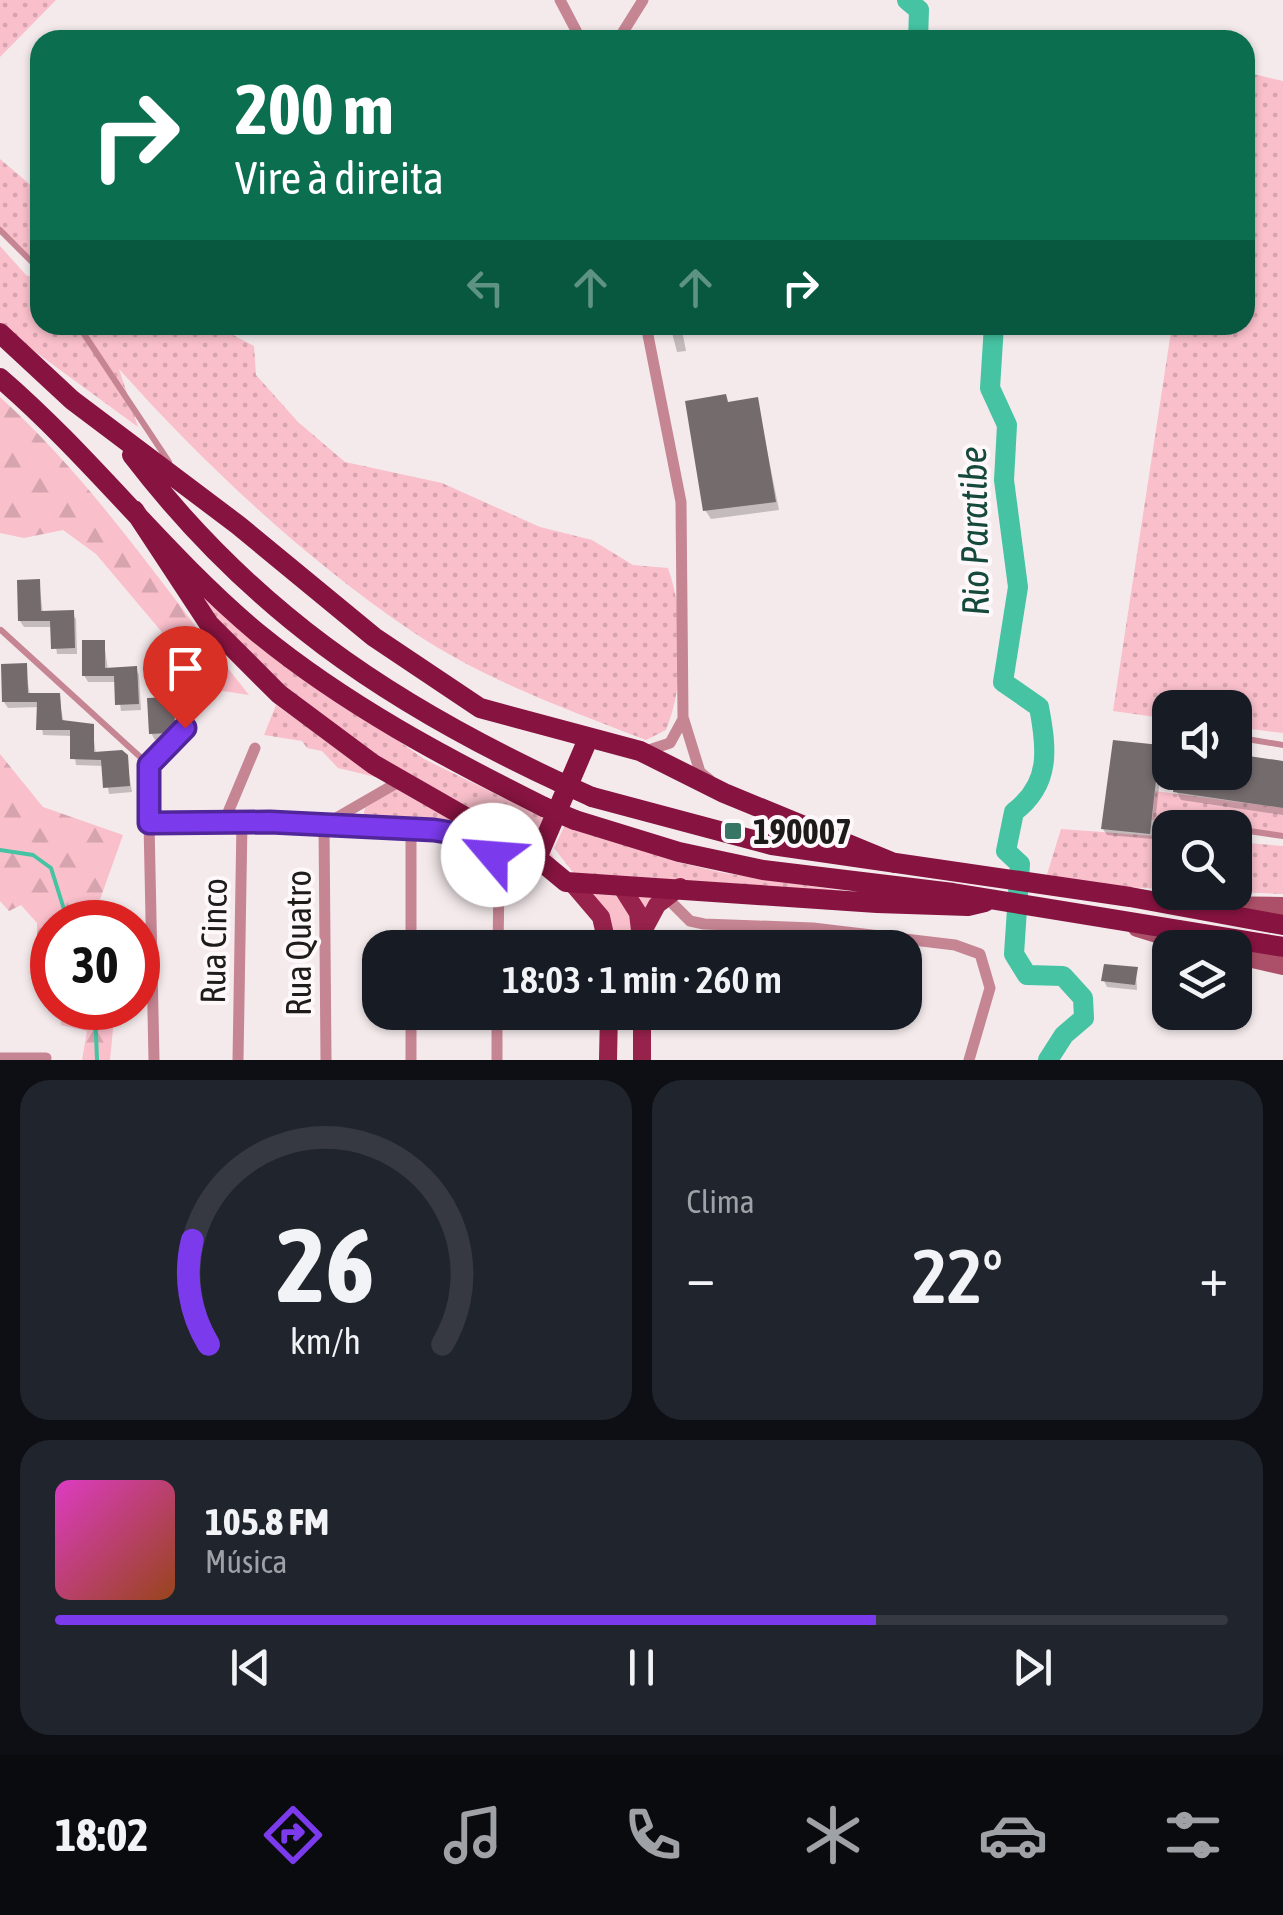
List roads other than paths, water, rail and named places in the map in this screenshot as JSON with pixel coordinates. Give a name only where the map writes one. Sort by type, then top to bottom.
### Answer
[{"type":"highway","points":[[0,333],[119,437],[201,496],[374,637],[480,708],[640,751],[724,793],[894,863]]},
{"type":"highway","points":[[0,378],[258,633],[330,686],[433,752],[544,807],[679,852],[763,870],[930,890],[1283,948]]},
{"type":"highway","points":[[119,437],[204,542],[344,662],[438,724],[592,797],[711,832],[1152,901]]},
{"type":"highway","points":[[134,510],[185,591],[229,648],[309,719],[572,884],[877,904],[994,903]]},
{"type":"highway","points":[[536,858],[588,740]]},
{"type":"highway","points":[[1204,910],[1283,925]]},
{"type":"main road","points":[[572,884],[601,917],[604,930]]},
{"type":"main road","points":[[622,886],[634,902],[640,930]]},
{"type":"main road","points":[[648,930],[673,892]]},
{"type":"main road","points":[[1252,906],[1283,906]]},
{"type":"main road","points":[[1118,921],[1152,932]]},
{"type":"main road","points":[[1252,960],[1283,966]]},
{"type":"main road","points":[[608,1060],[609,1030]]},
{"type":"main road","points":[[642,1030],[642,1060]]},
{"type":"street","points":[[560,0],[576,30]]},
{"type":"street","points":[[624,30],[643,0]]},
{"type":"street","points":[[648,335],[680,502],[683,717],[700,772],[724,793]]},
{"type":"street","points":[[640,751],[657,751],[670,744],[683,717]]},
{"type":"street","points":[[224,822],[255,748]]},
{"type":"street","points":[[324,825],[402,780]]},
{"type":"street","points":[[154,1060],[149,823],[242,822],[452,833],[493,855],[498,871],[498,930]]},
{"type":"street","name":"Rua Cinco","points":[[238,1060],[242,822]]},
{"type":"street","name":"Rua Quatro","points":[[324,825],[326,1060]]},
{"type":"street","points":[[411,828],[411,930]]},
{"type":"street","points":[[673,892],[690,921],[822,930]]},
{"type":"street","points":[[922,944],[955,946],[980,954],[990,988],[966,1060]]},
{"type":"street","points":[[410,1030],[410,1060]]},
{"type":"street","points":[[497,1030],[497,1060]]},
{"type":"street","points":[[0,1058],[46,1058]]},
{"type":"lane","points":[[0,230],[30,260]]},
{"type":"lane","points":[[84,335],[143,428],[201,496]]},
{"type":"lane","points":[[1,630],[149,765]]},
{"type":"lane","points":[[149,823],[149,765],[185,728]]},
{"type":"lane","points":[[1252,740],[1283,745]]},
{"type":"lane","points":[[1252,831],[1283,836]]},
{"type":"waterway","name":"Rio Paratibe","points":[[907,0],[919,10],[918,30]]},
{"type":"waterway","name":"Rio Paratibe","points":[[993,335],[990,388],[1007,425],[1004,480],[1018,587],[1003,682],[1039,707],[1044,737],[1040,778],[1035,790],[1014,812],[1006,851],[1020,864],[1014,954],[1027,975],[1063,976],[1083,998],[1084,1018],[1064,1035],[1048,1060]]},
{"type":"waterway","points":[[0,850],[33,855],[51,868],[61,900]]},
{"type":"waterway","points":[[96,1030],[97,1060]]},
{"type":"place","name":"190007","points":[[733,831]]}]
